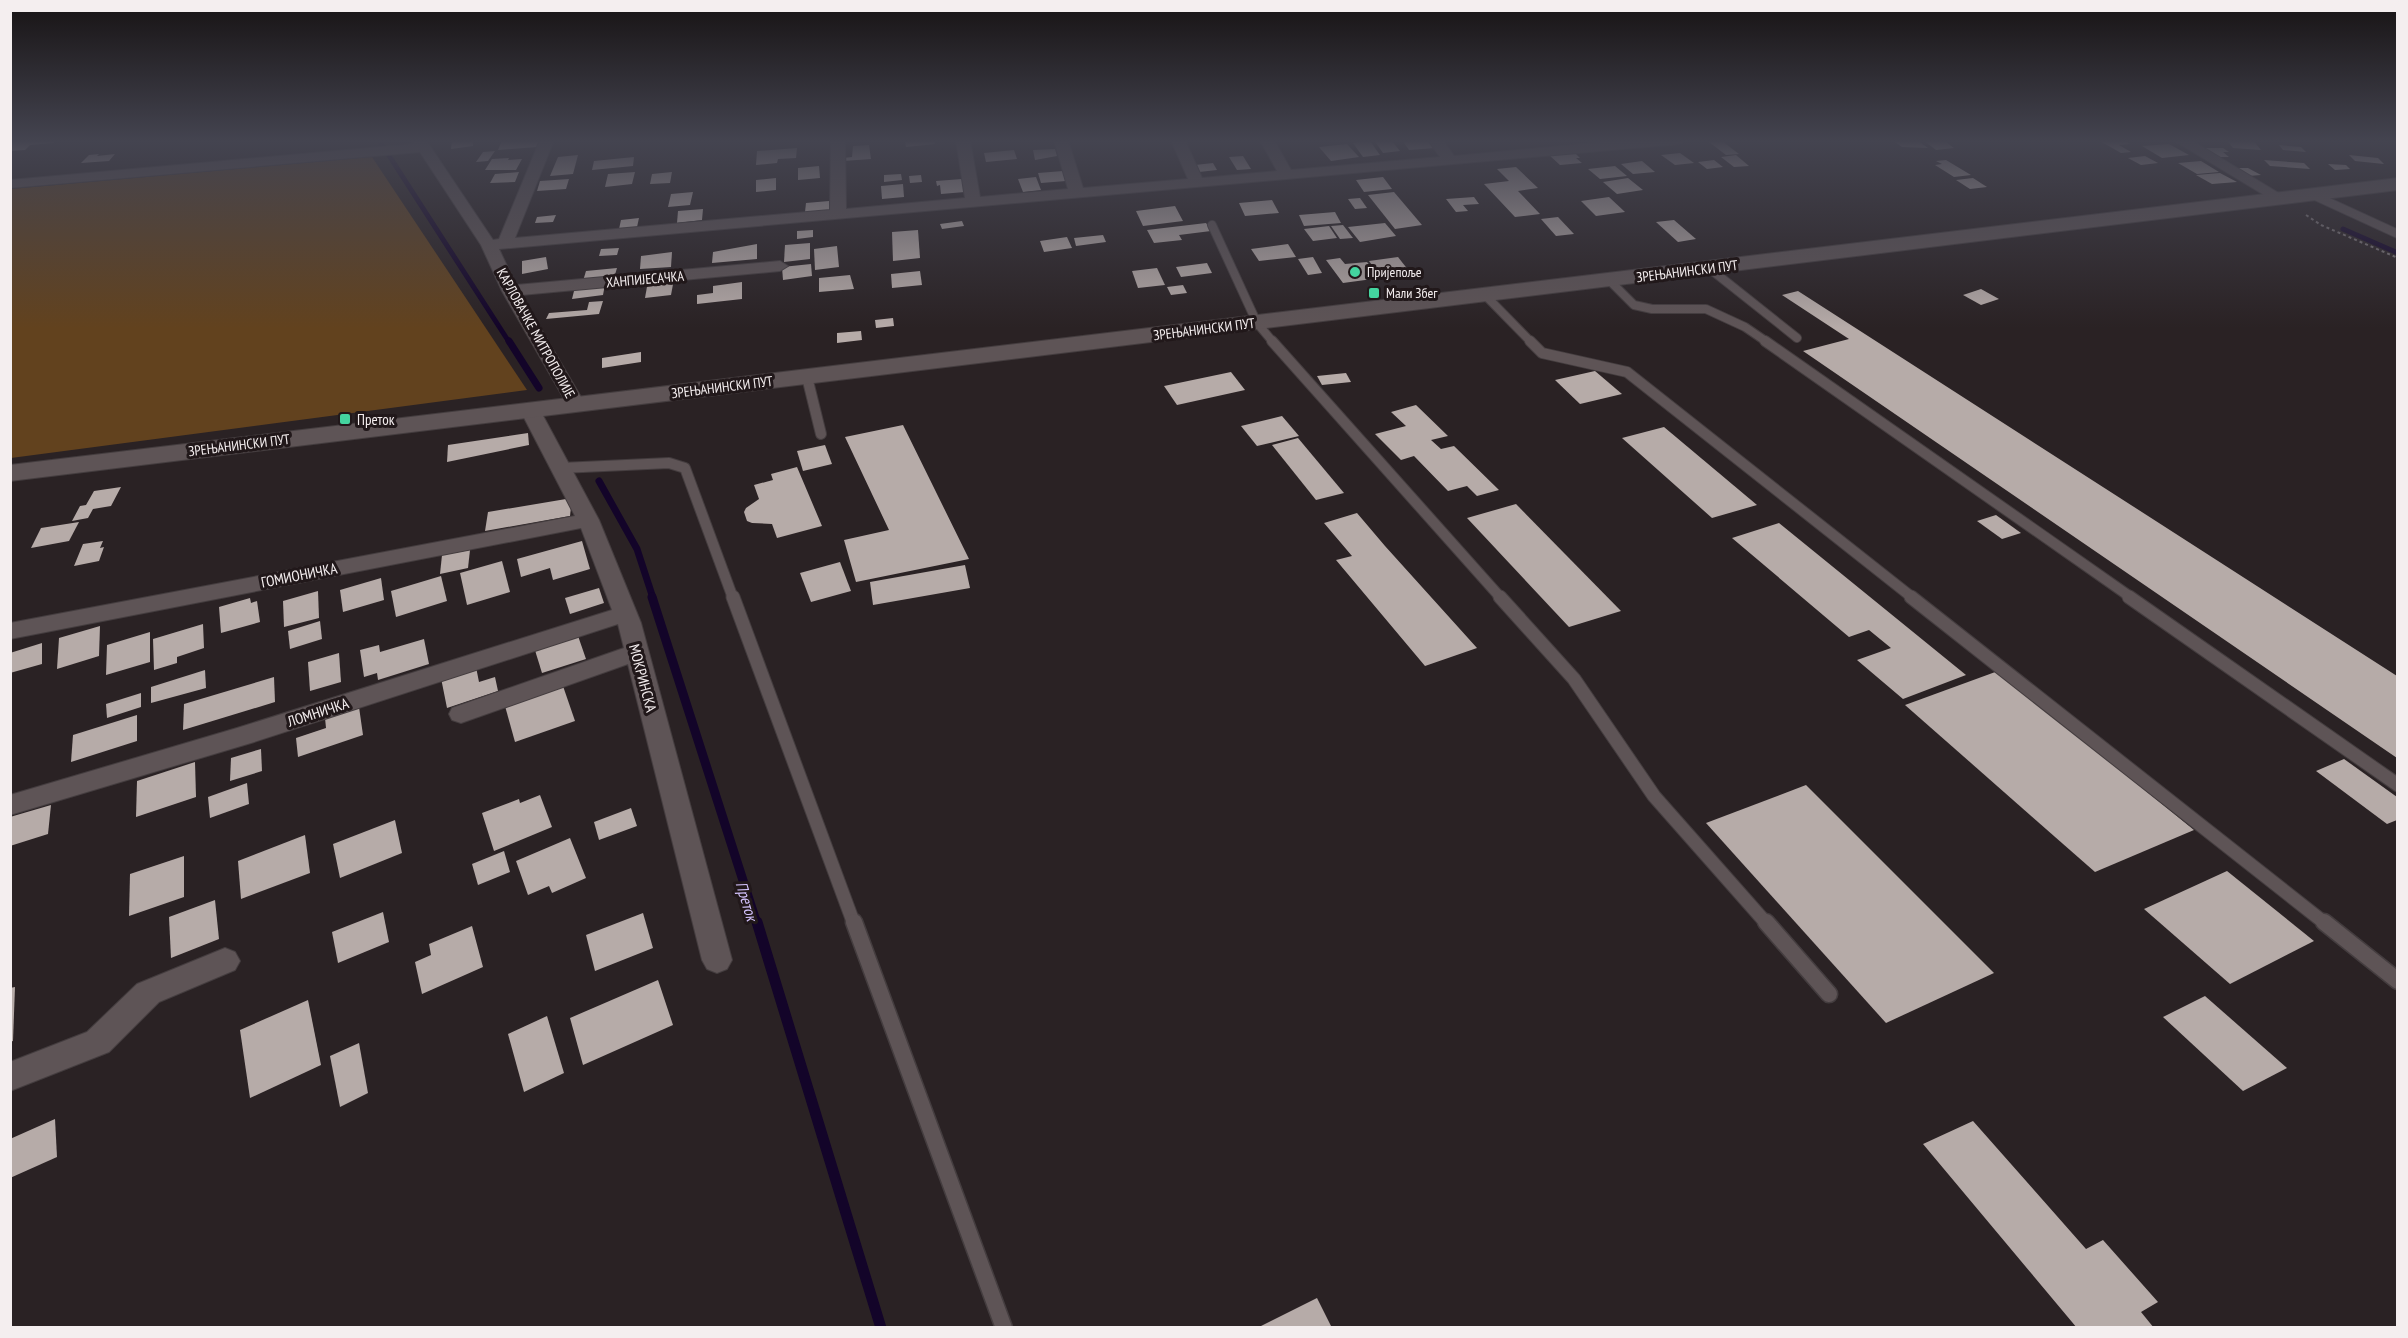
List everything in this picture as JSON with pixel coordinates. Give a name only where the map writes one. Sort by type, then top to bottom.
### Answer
[{"type":"main road","name":"ЗРЕЊАНИНСКИ ПУТ","points":[[10,473],[2243,202]]},
{"type":"street","name":"КАРЛОВАЧКЕ МИТРОПОЛИЈЕ","points":[[462,202],[497,244],[510,291],[576,404]]},
{"type":"street","points":[[497,244],[517,202]]},
{"type":"street","points":[[838,202],[838,214]]},
{"type":"street","points":[[497,244],[979,202]]},
{"type":"street","name":"ХАНПИЈЕСАЧКА","points":[[510,291],[780,266]]},
{"type":"street","name":"МОКРИНСКА","points":[[530,410],[588,520],[625,614],[717,960]]},
{"type":"street","name":"ГОМИОНИЧКА","points":[[10,631],[588,520]]},
{"type":"street","name":"ЛОМНИЧКА","points":[[10,805],[242,736],[625,614]]},
{"type":"street","points":[[461,714],[636,652]]},
{"type":"street","points":[[10,1077],[98,1042],[148,993],[225,961]]},
{"type":"lane","points":[[2330,202],[2397,234]]},
{"type":"lane","points":[[1212,225],[1257,323],[1304,379],[1574,679],[1654,796],[1829,994]]},
{"type":"lane","points":[[1709,268],[1797,338]]},
{"type":"lane","points":[[1609,280],[1634,304],[1652,309],[1706,309],[1744,327],[2397,785]]},
{"type":"lane","points":[[1485,295],[1542,353],[1627,372],[2397,981]]},
{"type":"lane","points":[[807,377],[821,434]]},
{"type":"lane","points":[[561,468],[669,463],[685,468],[1004,1328]]},
{"type":"path","points":[[2286,202],[2321,225],[2397,258]]},
{"type":"shaded area","points":[[11,202],[402,202],[527,390],[11,458]]},
{"type":"building","points":[[669,202],[691,202],[690,205],[668,207]]},
{"type":"building","points":[[829,202],[829,210],[805,212],[806,203]]},
{"type":"building","points":[[1273,202],[1279,213],[1245,216],[1239,203]]},
{"type":"building","points":[[1350,202],[1363,202],[1367,208],[1355,209]]},
{"type":"building","points":[[1374,202],[1403,202],[1422,225],[1395,229]]},
{"type":"building","points":[[1449,202],[1479,204],[1463,205],[1468,211],[1456,212]]},
{"type":"building","points":[[1501,202],[1529,202],[1540,214],[1515,217]]},
{"type":"building","points":[[1582,202],[1615,202],[1625,212],[1596,216]]},
{"type":"building","points":[[1175,206],[1183,221],[1143,226],[1136,211]]},
{"type":"building","points":[[703,209],[702,220],[677,223],[678,211]]},
{"type":"building","points":[[1335,212],[1341,223],[1304,226],[1299,215]]},
{"type":"building","points":[[556,215],[553,222],[535,223],[537,217]]},
{"type":"building","points":[[1558,217],[1574,234],[1556,236],[1541,219]]},
{"type":"building","points":[[639,218],[637,227],[619,229],[621,220]]},
{"type":"building","points":[[1674,220],[1696,239],[1678,242],[1656,222]]},
{"type":"building","points":[[962,221],[964,226],[942,229],[940,224]]},
{"type":"building","points":[[1206,223],[1211,231],[1179,235],[1182,240],[1154,243],[1147,230]]},
{"type":"building","points":[[1385,223],[1396,236],[1360,242],[1348,227]]},
{"type":"building","points":[[1343,225],[1353,238],[1340,239],[1331,226]]},
{"type":"building","points":[[1329,226],[1337,238],[1313,241],[1304,229]]},
{"type":"building","points":[[813,230],[813,237],[797,239],[797,231]]},
{"type":"building","points":[[918,230],[920,258],[893,261],[892,232]]},
{"type":"building","points":[[1103,235],[1106,242],[1076,246],[1074,238]]},
{"type":"building","points":[[1067,237],[1072,248],[1044,252],[1040,241]]},
{"type":"building","points":[[810,243],[810,259],[784,262],[785,245]]},
{"type":"building","points":[[757,244],[757,259],[712,263],[713,252]]},
{"type":"building","points":[[1288,244],[1296,257],[1259,261],[1251,249]]},
{"type":"building","points":[[837,246],[839,267],[815,270],[814,249]]},
{"type":"building","points":[[619,248],[617,255],[599,256],[601,249]]},
{"type":"building","points":[[672,252],[671,267],[640,269],[641,256]]},
{"type":"building","points":[[546,257],[548,269],[522,274],[522,261]]},
{"type":"building","points":[[1313,257],[1322,273],[1308,275],[1298,259]]},
{"type":"building","points":[[1398,257],[1409,271],[1379,275],[1369,261]]},
{"type":"building","name":"Пријепоље","points":[[1340,258],[1345,264],[1367,262],[1380,278],[1343,283],[1326,260]]},
{"type":"building","points":[[1207,263],[1212,273],[1181,277],[1176,267]]},
{"type":"building","points":[[811,264],[812,276],[783,280],[782,267]]},
{"type":"building","points":[[617,268],[614,278],[583,281],[586,271]]},
{"type":"building","points":[[1157,268],[1165,285],[1138,288],[1132,271]]},
{"type":"building","points":[[920,271],[922,285],[892,288],[891,274]]},
{"type":"building","points":[[850,275],[854,289],[819,292],[819,278]]},
{"type":"building","points":[[674,279],[671,295],[645,298],[648,281]]},
{"type":"building","points":[[742,282],[742,299],[697,304],[697,295],[713,293],[713,286]]},
{"type":"building","points":[[605,284],[603,295],[572,299],[575,287]]},
{"type":"building","points":[[1183,285],[1187,293],[1171,295],[1167,287]]},
{"type":"building","points":[[1981,289],[1999,299],[1981,305],[1963,295]]},
{"type":"building","points":[[1798,291],[2397,676],[2397,758],[1803,351],[1849,339],[1782,295]]},
{"type":"building","points":[[603,301],[599,314],[546,319],[549,313],[587,310],[589,302]]},
{"type":"building","points":[[893,318],[894,326],[876,328],[875,320]]},
{"type":"building","points":[[861,331],[862,340],[837,343],[837,333]]},
{"type":"building","points":[[641,352],[641,362],[602,368],[602,358]]},
{"type":"building","points":[[1595,371],[1622,394],[1580,404],[1555,380]]},
{"type":"building","points":[[1231,372],[1245,390],[1177,405],[1164,386]]},
{"type":"building","points":[[1346,373],[1351,382],[1322,385],[1317,376]]},
{"type":"building","points":[[1416,405],[1448,436],[1431,440],[1441,449],[1454,446],[1499,490],[1477,496],[1467,486],[1448,491],[1414,456],[1401,460],[1375,434],[1406,426],[1391,412]]},
{"type":"building","points":[[1282,416],[1299,436],[1257,446],[1241,426]]},
{"type":"building","points":[[903,425],[969,559],[856,582],[844,540],[889,530],[845,437]]},
{"type":"building","points":[[1664,427],[1757,505],[1712,518],[1622,438]]},
{"type":"building","points":[[528,433],[529,445],[447,462],[448,445]]},
{"type":"building","points":[[1298,438],[1344,493],[1316,500],[1272,445]]},
{"type":"building","points":[[825,445],[832,464],[803,471],[797,451]]},
{"type":"building","points":[[797,467],[822,526],[777,538],[772,524],[747,521],[744,512],[759,499],[754,485],[773,480],[771,474]]},
{"type":"building","points":[[121,487],[111,506],[93,509],[88,518],[72,521],[80,506],[86,505],[94,491]]},
{"type":"building","points":[[572,498],[570,516],[485,531],[488,512]]},
{"type":"building","points":[[1516,504],[1621,611],[1569,627],[1467,518]]},
{"type":"building","points":[[1357,513],[1477,648],[1425,666],[1336,560],[1352,556],[1324,523]]},
{"type":"building","points":[[1996,515],[2021,533],[2002,539],[1977,521]]},
{"type":"building","points":[[79,522],[69,541],[31,548],[41,528]]},
{"type":"building","points":[[1779,523],[1966,675],[1903,699],[1857,660],[1891,648],[1869,630],[1849,637],[1732,538]]},
{"type":"building","points":[[103,541],[100,548],[104,547],[99,561],[74,566],[83,544]]},
{"type":"building","points":[[582,541],[590,569],[553,580],[550,568],[521,577],[517,559]]},
{"type":"building","points":[[470,550],[468,568],[440,574],[442,555]]},
{"type":"building","points":[[502,561],[510,592],[467,605],[460,573]]},
{"type":"building","points":[[840,562],[851,591],[811,602],[800,573]]},
{"type":"building","points":[[965,565],[970,588],[873,605],[870,582]]},
{"type":"building","points":[[441,576],[447,601],[396,617],[391,591]]},
{"type":"building","points":[[381,578],[384,600],[343,612],[340,590]]},
{"type":"building","points":[[599,588],[604,603],[570,614],[565,598]]},
{"type":"building","points":[[318,591],[319,618],[284,627],[283,601]]},
{"type":"building","points":[[250,598],[251,603],[257,601],[260,622],[221,633],[219,607]]},
{"type":"building","points":[[320,621],[322,639],[290,649],[288,631]]},
{"type":"building","points":[[203,624],[204,648],[177,657],[177,663],[154,670],[153,639]]},
{"type":"building","points":[[100,626],[99,656],[57,669],[59,638]]},
{"type":"building","points":[[150,632],[150,662],[106,675],[107,645]]},
{"type":"building","points":[[577,633],[586,659],[542,673],[534,647]]},
{"type":"building","points":[[424,639],[429,664],[378,680],[377,673],[364,677],[360,650],[379,645],[380,652]]},
{"type":"building","points":[[42,643],[42,664],[10,673],[10,653]]},
{"type":"building","points":[[339,653],[341,682],[310,691],[308,662]]},
{"type":"building","points":[[476,667],[479,682],[495,677],[498,691],[447,708],[441,678]]},
{"type":"building","points":[[205,670],[206,688],[151,703],[151,687]]},
{"type":"building","points":[[1998,671],[2194,830],[2095,872],[1905,705]]},
{"type":"building","points":[[274,677],[275,702],[183,730],[184,704]]},
{"type":"building","points":[[563,686],[575,721],[515,742],[505,706]]},
{"type":"building","points":[[141,693],[141,707],[107,718],[106,704]]},
{"type":"building","points":[[359,707],[363,735],[298,757],[296,738],[326,728],[325,718]]},
{"type":"building","points":[[137,715],[137,741],[71,762],[73,735]]},
{"type":"building","points":[[261,749],[262,771],[230,781],[231,758]]},
{"type":"building","points":[[2344,759],[2397,797],[2397,820],[2387,824],[2316,771]]},
{"type":"building","points":[[195,762],[196,797],[136,817],[137,781]]},
{"type":"building","points":[[247,783],[249,804],[210,818],[208,797]]},
{"type":"building","points":[[1806,785],[1994,973],[1886,1023],[1706,823]]},
{"type":"building","points":[[540,795],[552,827],[494,851],[482,813],[519,799],[520,803]]},
{"type":"building","points":[[51,805],[48,834],[10,846],[10,817]]},
{"type":"building","points":[[631,808],[637,826],[599,840],[594,822]]},
{"type":"building","points":[[395,820],[402,853],[340,878],[333,844]]},
{"type":"building","points":[[305,835],[310,873],[241,899],[238,861]]},
{"type":"building","points":[[570,838],[586,878],[552,893],[549,886],[528,895],[516,861]]},
{"type":"building","points":[[504,851],[510,872],[478,885],[472,864]]},
{"type":"building","points":[[184,856],[184,897],[129,916],[130,874]]},
{"type":"building","points":[[2227,871],[2314,941],[2230,984],[2144,909]]},
{"type":"building","points":[[215,900],[219,939],[171,958],[169,917]]},
{"type":"building","points":[[383,912],[389,942],[338,963],[332,932]]},
{"type":"building","points":[[643,913],[653,948],[595,971],[586,935]]},
{"type":"building","points":[[472,926],[483,967],[422,994],[415,962],[431,955],[429,944]]},
{"type":"building","points":[[658,980],[673,1025],[583,1065],[570,1018]]},
{"type":"building","points":[[15,987],[13,1041],[10,1042],[10,988]]},
{"type":"building","points":[[2205,996],[2287,1068],[2243,1091],[2163,1017]]},
{"type":"building","points":[[308,1000],[321,1065],[250,1098],[240,1030]]},
{"type":"building","points":[[547,1016],[564,1073],[524,1092],[508,1034]]},
{"type":"building","points":[[359,1043],[368,1093],[340,1107],[330,1056]]},
{"type":"building","points":[[55,1119],[57,1157],[10,1178],[10,1139]]},
{"type":"building","points":[[1973,1121],[2086,1249],[2103,1240],[2158,1302],[2141,1312],[2154,1328],[2077,1328],[1923,1144]]},
{"type":"building","points":[[1317,1298],[1332,1328],[1257,1328]]},
{"type":"waterway","points":[[419,202],[509,342]]},
{"type":"waterway","points":[[2343,229],[2398,253]]},
{"type":"waterway","points":[[509,341],[539,388]]},
{"type":"waterway","name":"Преток","points":[[599,481],[637,549],[653,598]]},
{"type":"waterway","name":"Преток","points":[[652,597],[757,924]]},
{"type":"waterway","name":"Преток","points":[[757,922],[881,1328]]},
{"type":"place","name":"Пријепоље","points":[[1355,272]]},
{"type":"place","name":"Мали Збег","points":[[1374,293]]},
{"type":"place","name":"Преток","points":[[345,419]]}]
